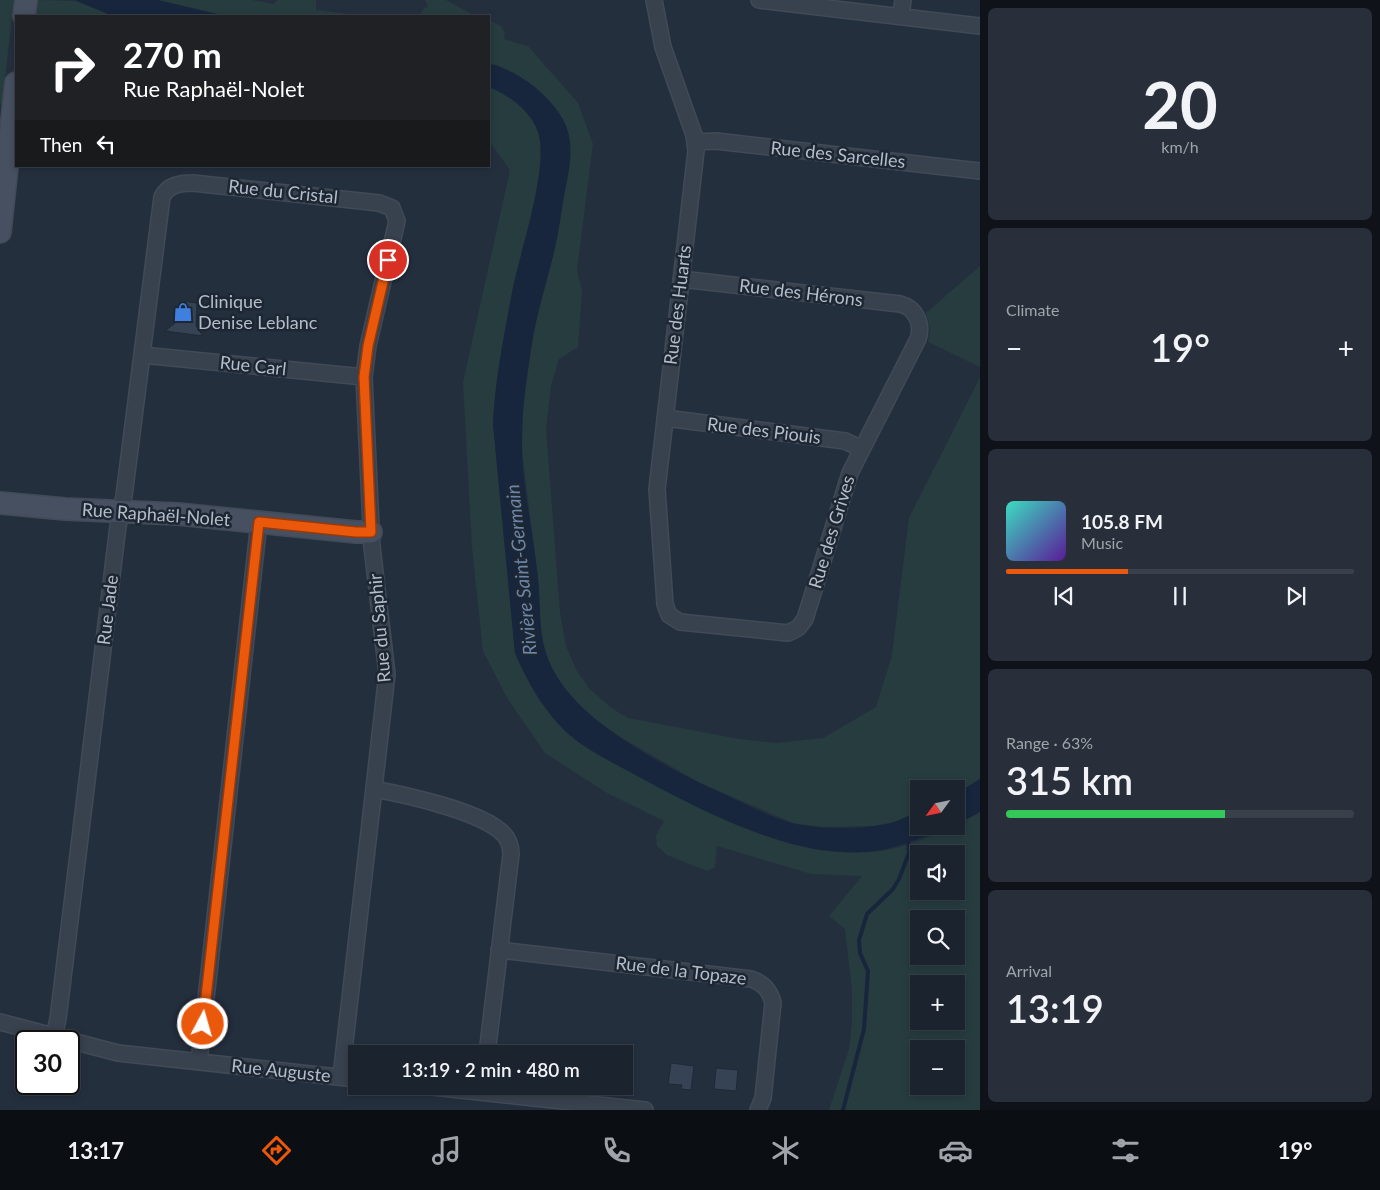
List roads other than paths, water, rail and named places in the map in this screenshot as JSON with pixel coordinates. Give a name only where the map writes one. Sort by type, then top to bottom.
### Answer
[{"type":"street","points":[[24,15],[26,0]]},
{"type":"street","name":"Rue des Huarts","points":[[654,0],[663,47],[696,142],[656,496],[664,597],[669,614]]},
{"type":"street","points":[[759,0],[980,26]]},
{"type":"street","points":[[901,16],[902,0]]},
{"type":"street","points":[[0,232],[15,92]]},
{"type":"street","name":"Rue des Sarcelles","points":[[696,142],[716,141],[980,171]]},
{"type":"street","name":"Rue du Cristal","points":[[169,187],[187,183],[213,185],[378,203],[390,206],[395,211]]},
{"type":"street","name":"Rue Jade","points":[[55,1030],[160,204],[169,187]]},
{"type":"street","name":"Rue du Saphir","points":[[341,1077],[387,674],[371,532],[364,377],[368,346],[396,226],[395,211]]},
{"type":"street","name":"Rue des Hérons","points":[[681,279],[900,304],[910,308],[917,317]]},
{"type":"street","name":"Rue des Grives","points":[[669,614],[676,620],[686,623],[776,634],[788,633],[798,628],[807,611],[850,473],[918,339],[920,327],[917,317]]},
{"type":"street","name":"Rue Carl","points":[[142,355],[364,377]]},
{"type":"street","name":"Rue des Piouis","points":[[665,418],[845,441],[862,449]]},
{"type":"street","name":"Rue Raphaël-Nolet","points":[[0,503],[186,515],[371,532]]},
{"type":"street","points":[[199,1062],[259,522]]},
{"type":"street","points":[[374,789],[456,810],[497,829],[510,844],[511,854],[488,1045]]},
{"type":"street","name":"Rue de la Topaze","points":[[499,950],[751,979],[760,982],[769,991],[773,1003],[763,1098],[758,1110]]},
{"type":"street","name":"Rue Auguste","points":[[0,1022],[31,1030]]},
{"type":"street","name":"Rue Auguste","points":[[80,1043],[118,1053],[348,1078]]},
{"type":"street","points":[[528,1095],[645,1110]]},
{"type":"water","points":[[74,0],[158,0],[221,15],[111,15]]},
{"type":"water","name":"Rivière Saint-Germain","points":[[490,64],[513,73],[538,90],[559,112],[565,124],[570,143],[569,166],[558,235],[533,337],[522,422],[524,482],[538,578],[542,634],[548,659],[554,672],[576,702],[611,731],[632,745],[674,770],[772,816],[792,823],[816,827],[857,828],[883,825],[910,815],[910,835],[930,835],[895,847],[876,851],[841,852],[788,843],[732,823],[653,784],[581,744],[566,732],[550,714],[525,675],[515,653],[493,424],[503,342],[512,293],[537,188],[541,147],[535,124],[525,111],[511,99],[490,87]]},
{"type":"water","points":[[980,779],[980,812],[965,820],[965,788]]},
{"type":"waterway","points":[[843,1110],[864,1029],[868,971],[860,953],[859,940],[867,914],[893,889],[899,879],[909,853],[908,841]]},
{"type":"place","name":"Clinique Denise Leblanc","points":[[183,312]]}]
